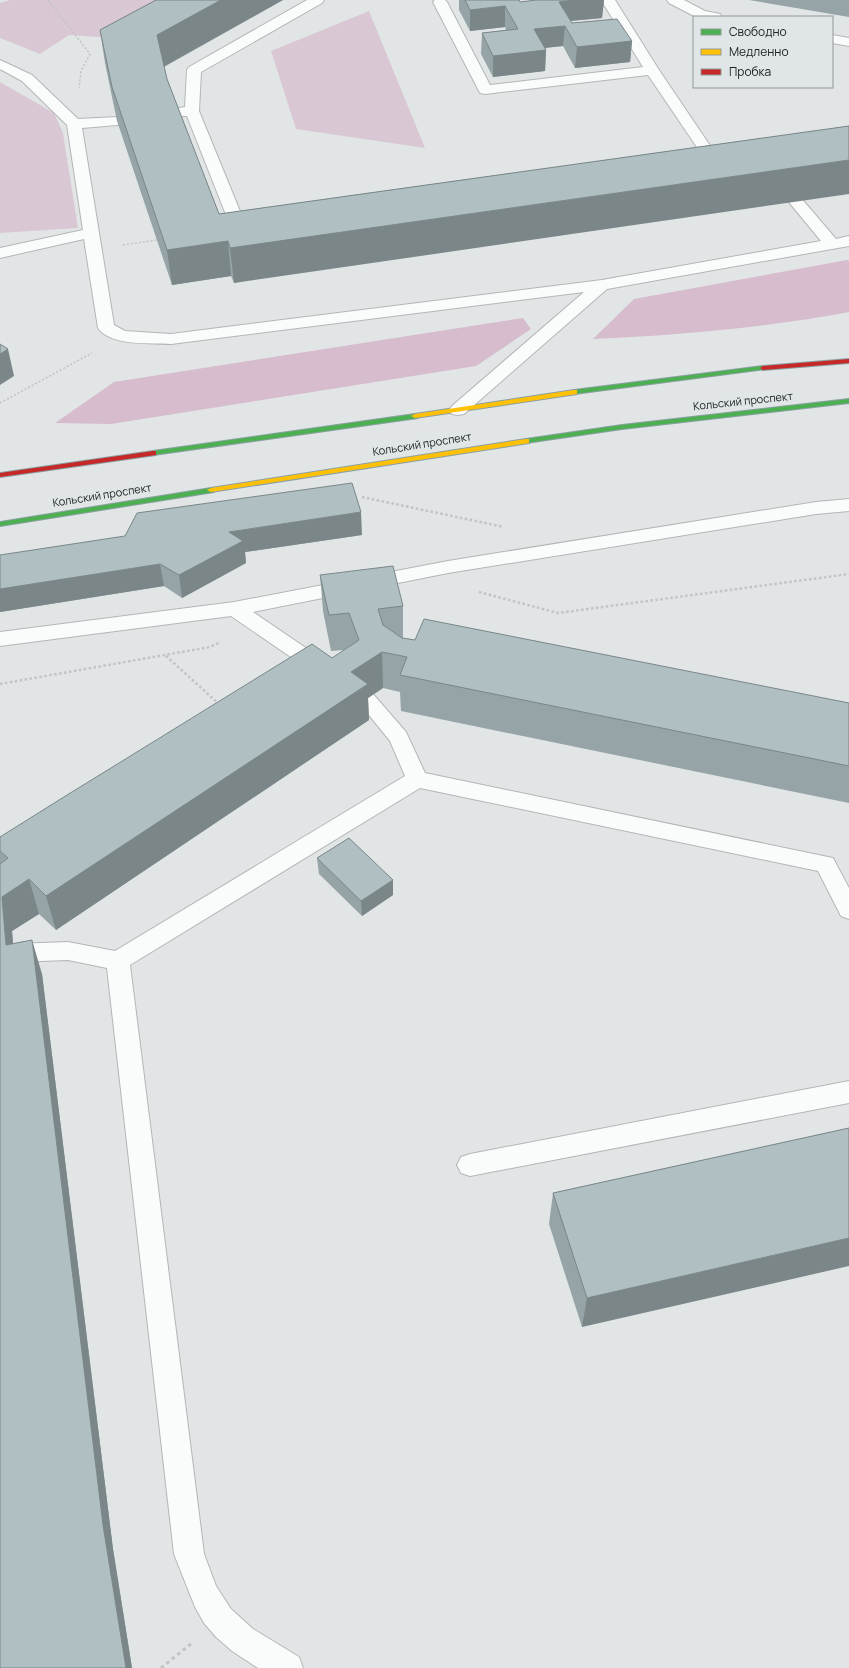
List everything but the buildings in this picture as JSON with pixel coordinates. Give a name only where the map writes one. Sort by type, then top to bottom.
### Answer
[{"type":"main road","points":[[0,475],[458,410],[601,388],[730,372],[849,360]]},
{"type":"main road","name":"Кольский проспект","points":[[0,524],[405,459],[606,429],[849,401]]},
{"type":"lane","points":[[269,222],[238,227],[192,111],[194,70],[317,0]]},
{"type":"lane","points":[[608,0],[652,70],[712,159]]},
{"type":"lane","points":[[674,0],[701,14],[710,16]]},
{"type":"lane","points":[[443,1],[485,90],[652,70]]},
{"type":"lane","points":[[833,39],[849,42]]},
{"type":"lane","points":[[0,64],[27,78],[74,124],[106,328],[122,336],[171,339],[602,285],[849,241]]},
{"type":"lane","points":[[171,113],[192,111]]},
{"type":"lane","points":[[74,124],[117,121]]},
{"type":"lane","points":[[696,161],[728,157]]},
{"type":"lane","points":[[796,201],[832,245]]},
{"type":"lane","points":[[0,253],[73,238],[91,232]]},
{"type":"lane","points":[[458,410],[602,285]]},
{"type":"lane","points":[[0,639],[234,609],[448,567],[816,508],[849,505]]},
{"type":"lane","points":[[234,609],[340,681]]},
{"type":"lane","points":[[366,699],[399,737],[417,779]]},
{"type":"lane","points":[[14,953],[68,951],[118,961],[417,779],[825,864],[849,910]]},
{"type":"lane","points":[[118,961],[189,1554],[200,1586],[220,1620],[256,1649],[288,1668]]},
{"type":"lane","points":[[470,1165],[849,1092]]},
{"type":"path","points":[[48,0],[90,54],[81,71],[74,124]]},
{"type":"path","points":[[0,403],[122,336]]},
{"type":"path","points":[[357,496],[510,528]]},
{"type":"path","points":[[474,591],[558,613],[849,574]]},
{"type":"path","points":[[0,684],[210,647],[258,625]]},
{"type":"path","points":[[165,655],[221,706]]},
{"type":"shaded area","points":[[10,0],[198,0],[130,39],[69,35],[40,54],[0,38],[0,3]]},
{"type":"shaded area","points":[[369,11],[425,148],[296,129],[271,51]]},
{"type":"shaded area","points":[[0,82],[54,113],[63,133],[78,228],[0,233]]},
{"type":"shaded area","points":[[847,260],[849,261],[849,312],[753,327],[593,339],[634,299]]},
{"type":"shaded area","points":[[523,318],[531,329],[476,366],[111,424],[55,423],[114,382]]},
{"type":"traffic: fast","points":[[574,392],[763,368]]},
{"type":"traffic: fast","points":[[526,441],[622,427],[849,401]]},
{"type":"traffic: fast","points":[[153,453],[415,416]]},
{"type":"traffic: fast","points":[[0,524],[211,490]]},
{"type":"traffic: slow","points":[[415,416],[574,392]]},
{"type":"traffic: slow","points":[[211,490],[526,441]]},
{"type":"traffic: jam","points":[[763,368],[849,361]]},
{"type":"traffic: jam","points":[[0,475],[153,453]]}]
